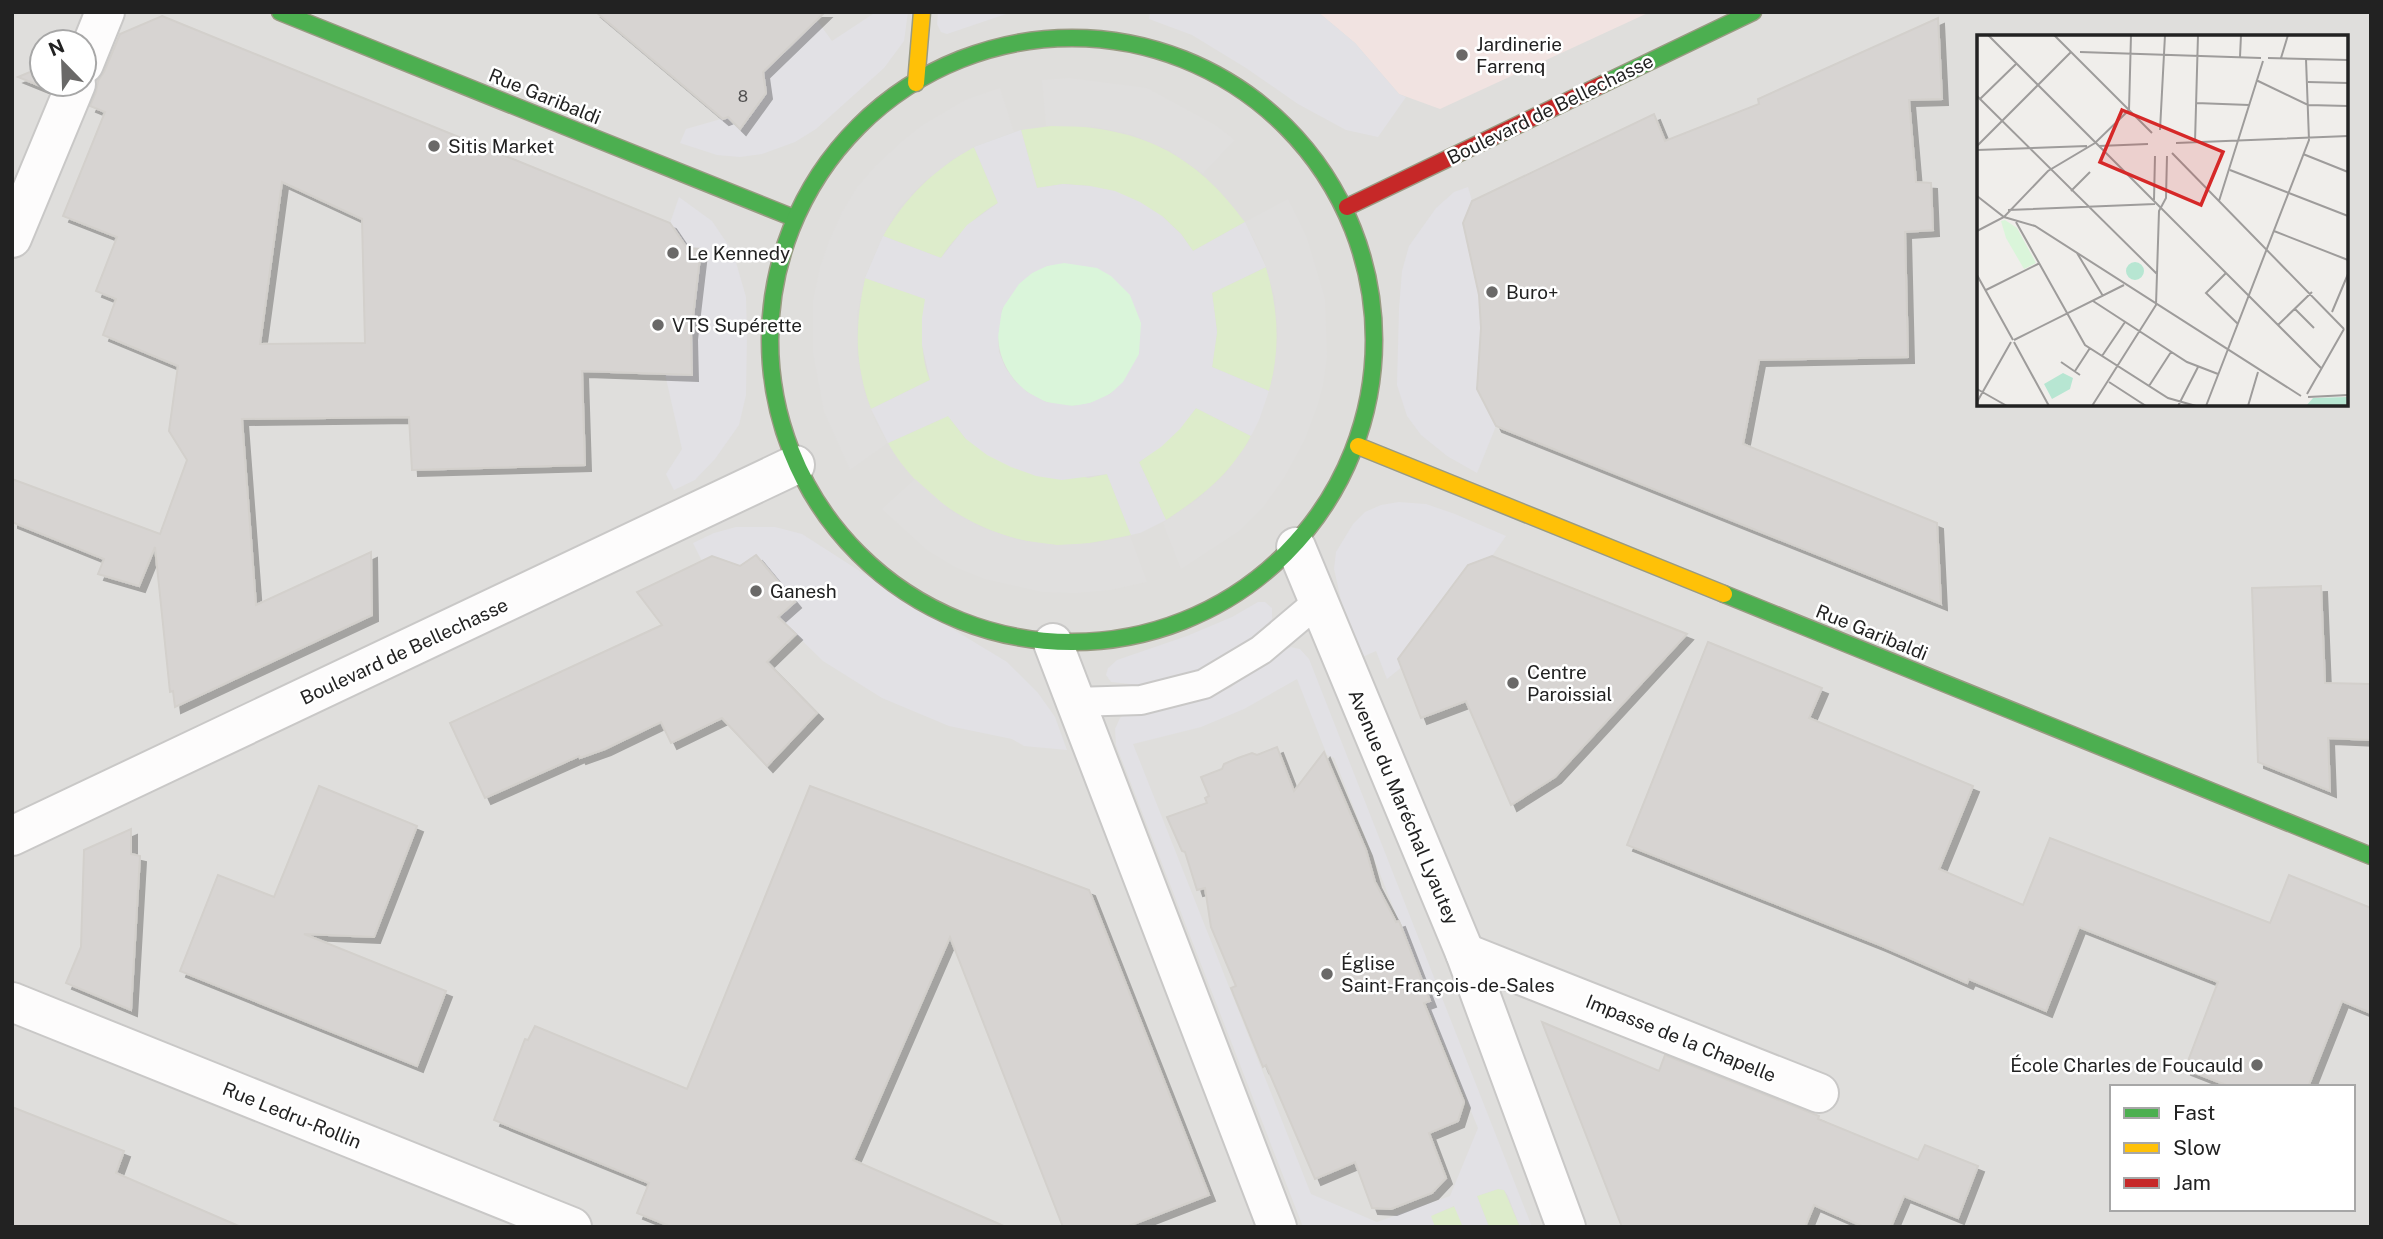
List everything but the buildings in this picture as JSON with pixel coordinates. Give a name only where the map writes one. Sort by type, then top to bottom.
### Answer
[{"type":"street","points":[[98,29],[105,12]]},
{"type":"street","name":"Rue Garibaldi","points":[[280,12],[794,218]]},
{"type":"street","points":[[916,83],[922,12]]},
{"type":"street","name":"Boulevard de Bellechasse","points":[[1347,207],[1740,15]]},
{"type":"street","points":[[1087,37],[1121,42],[1193,65],[1251,97],[1301,138],[1347,207],[1375,298],[1376,372],[1358,446],[1296,547],[1231,600],[1182,622],[1053,643],[993,634],[896,588],[835,529],[795,466],[771,382],[775,277],[794,218],[831,156],[882,104],[916,83],[962,57],[1020,41],[1087,37]]},
{"type":"street","points":[[12,238],[70,98]]},
{"type":"street","name":"Rue Garibaldi","points":[[1358,446],[2371,856]]},
{"type":"street","name":"Boulevard de Bellechasse","points":[[12,836],[795,466]]},
{"type":"street","name":"Avenue du Maréchal Lyautey","points":[[1296,547],[1465,953],[1566,1227]]},
{"type":"street","points":[[1053,643],[1277,1227]]},
{"type":"street","name":"Impasse de la Chapelle","points":[[1465,953],[1819,1093]]},
{"type":"street","name":"Rue Ledru-Rollin","points":[[12,1002],[572,1227]]},
{"type":"lane","points":[[1074,702],[1141,700],[1204,684],[1261,650],[1319,601]]},
{"type":"shaded area","points":[[12,12],[2371,12],[2371,1227],[12,1227]]},
{"type":"shaded area","points":[[876,12],[908,12],[904,41],[884,68],[816,129],[795,142],[762,154],[740,157],[717,155],[680,143],[686,129],[728,117],[734,123],[747,120],[766,93],[764,81],[758,76],[816,19],[832,41]]},
{"type":"shaded area","points":[[938,12],[1012,12],[947,34],[941,32],[937,24]]},
{"type":"shaded area","points":[[1150,12],[1318,12],[1355,43],[1399,94],[1406,97],[1378,137],[1346,130],[1298,104],[1192,35],[1149,19]]},
{"type":"shaded area","name":"Jardinerie Farrenq","points":[[1318,12],[1650,12],[1440,109],[1399,94],[1355,43]]},
{"type":"shaded area","points":[[1069,78],[1147,88],[1217,126],[1235,140],[1203,174],[1168,150],[1133,135],[1096,127],[1046,126],[1042,80]]},
{"type":"shaded area","points":[[1000,88],[1014,132],[974,147],[923,183],[897,211],[865,278],[857,315],[857,353],[864,390],[875,420],[888,443],[850,470],[824,412],[813,353],[813,301],[829,241],[857,187],[902,141],[921,126],[965,100]]},
{"type":"shaded area","points":[[1021,130],[1037,188],[1063,184],[1115,191],[1162,216],[1181,234],[1193,251],[1245,222],[1266,267],[1212,293],[1217,332],[1212,367],[1269,391],[1259,420],[1251,436],[1196,408],[1180,429],[1161,447],[1139,462],[1166,520],[1140,533],[1131,535],[1107,474],[1062,480],[1036,476],[1011,467],[987,455],[966,439],[948,416],[888,443],[871,409],[930,380],[922,345],[925,299],[865,278],[883,236],[941,258],[967,225],[998,203],[974,147]],"holes":[[[1064,263],[1097,268],[1111,276],[1130,295],[1141,323],[1139,354],[1123,382],[1110,394],[1090,403],[1073,406],[1046,402],[1027,392],[1005,367],[999,352],[998,337],[1002,309],[1019,284],[1032,273],[1047,266]]]},
{"type":"shaded area","points":[[1468,187],[1472,201],[1463,223],[1479,295],[1481,328],[1477,389],[1496,426],[1477,473],[1447,456],[1421,435],[1407,416],[1397,385],[1402,271],[1409,246],[1436,208],[1454,192]]},
{"type":"shaded area","points":[[679,197],[712,221],[733,252],[746,297],[746,395],[739,425],[715,459],[695,480],[674,490],[666,474],[682,449],[665,374],[692,374],[691,334],[701,250],[687,248],[670,223]]},
{"type":"shaded area","points":[[1288,199],[1307,238],[1325,299],[1327,357],[1317,407],[1305,439],[1285,476],[1264,506],[1239,531],[1181,569],[1163,523],[1198,499],[1225,474],[1248,443],[1269,391],[1278,335],[1275,298],[1263,257],[1245,222]]},
{"type":"shaded area","points":[[915,479],[950,510],[983,528],[1019,540],[1057,545],[1095,543],[1130,536],[1147,582],[1111,590],[1042,592],[985,579],[955,567],[927,550],[882,509]]},
{"type":"shaded area","points":[[1399,502],[1426,504],[1506,536],[1492,556],[1467,565],[1402,667],[1387,679],[1376,651],[1360,658],[1346,623],[1334,569],[1336,552],[1353,524],[1365,512],[1381,505]]},
{"type":"shaded area","points":[[736,527],[775,527],[802,534],[1007,662],[1038,693],[1055,717],[1067,750],[1024,746],[1012,739],[949,726],[882,698],[823,661],[778,617],[795,602],[762,562],[751,558],[740,566],[712,556],[702,561],[693,543]]},
{"type":"shaded area","points":[[1258,602],[1265,602],[1272,608],[1272,619],[1263,630],[1206,672],[1172,681],[1140,685],[1111,682],[1106,675],[1108,668],[1117,660],[1187,636],[1232,617]]},
{"type":"shaded area","points":[[1291,647],[1300,649],[1309,659],[1532,1227],[1520,1227],[1508,1196],[1504,1190],[1498,1189],[1477,1196],[1489,1227],[1463,1227],[1454,1206],[1431,1216],[1435,1227],[1303,1227],[1116,745],[1115,729],[1120,718],[1127,712],[1190,703],[1230,688],[1271,657]],"holes":[[[1297,679],[1327,755],[1334,758],[1430,1000],[1426,1002],[1478,1128],[1450,1196],[1377,1222],[1311,1194],[1133,744],[1201,727],[1244,709]]]},
{"type":"green space","points":[[1059,125],[1116,132],[1164,149],[1206,178],[1245,222],[1193,251],[1181,234],[1162,216],[1090,186],[1063,184],[1037,188],[1021,130]]},
{"type":"green space","points":[[974,147],[998,203],[966,228],[941,258],[883,236],[901,209],[922,185]]},
{"type":"green space","points":[[1070,262],[1097,268],[1121,283],[1136,307],[1142,334],[1136,361],[1121,385],[1097,400],[1070,406],[1043,400],[1019,385],[1004,361],[998,334],[1004,307],[1019,283],[1043,268]]},
{"type":"green space","points":[[1266,267],[1276,329],[1275,359],[1269,391],[1212,367],[1217,332],[1212,293]]},
{"type":"green space","points":[[865,278],[926,299],[922,340],[924,361],[930,380],[871,409],[861,376],[858,344],[859,312]]},
{"type":"green space","points":[[1196,408],[1251,436],[1234,462],[1214,484],[1166,520],[1139,462],[1170,438]]},
{"type":"green space","points":[[948,416],[966,439],[1088,478],[1107,474],[1131,535],[1084,544],[1056,545],[1006,536],[959,515],[919,483],[888,443]]},
{"type":"green space","points":[[1498,1189],[1504,1190],[1520,1227],[1489,1227],[1477,1196]]},
{"type":"green space","points":[[1455,1206],[1463,1227],[1435,1227],[1430,1216]]},
{"type":"traffic: fast","points":[[280,12],[794,218]]},
{"type":"traffic: fast","points":[[1603,84],[1753,12]]},
{"type":"traffic: fast","points":[[1072,38],[1131,44],[1187,61],[1240,89],[1285,127],[1323,172],[1351,225],[1368,281],[1374,340],[1368,399],[1351,455],[1323,508],[1285,553],[1240,591],[1187,619],[1131,636],[1072,642],[1013,636],[957,619],[904,591],[859,553],[821,508],[793,455],[776,399],[770,340],[776,281],[793,225],[821,172],[859,127],[904,89],[957,61],[1013,44],[1072,38]]},
{"type":"traffic: fast","points":[[1724,594],[2371,856]]},
{"type":"traffic: slow","points":[[916,83],[922,12]]},
{"type":"traffic: slow","points":[[1358,446],[1724,594]]},
{"type":"traffic: jam","points":[[1347,207],[1603,84]]},
{"type":"place","name":"Jardinerie Farrenq","points":[[1462,55]]},
{"type":"place","name":"Sitis Market","points":[[434,146]]},
{"type":"place","name":"Le Kennedy","points":[[673,253]]},
{"type":"place","name":"Buro+","points":[[1492,292]]},
{"type":"place","name":"VTS Supérette","points":[[658,325]]},
{"type":"place","name":"Ganesh","points":[[756,591]]},
{"type":"place","name":"Centre Paroissial","points":[[1513,683]]},
{"type":"place","name":"Église Saint-François-de-Sales","points":[[1327,974]]},
{"type":"place","name":"École Charles de Foucauld","points":[[2257,1065]]}]
